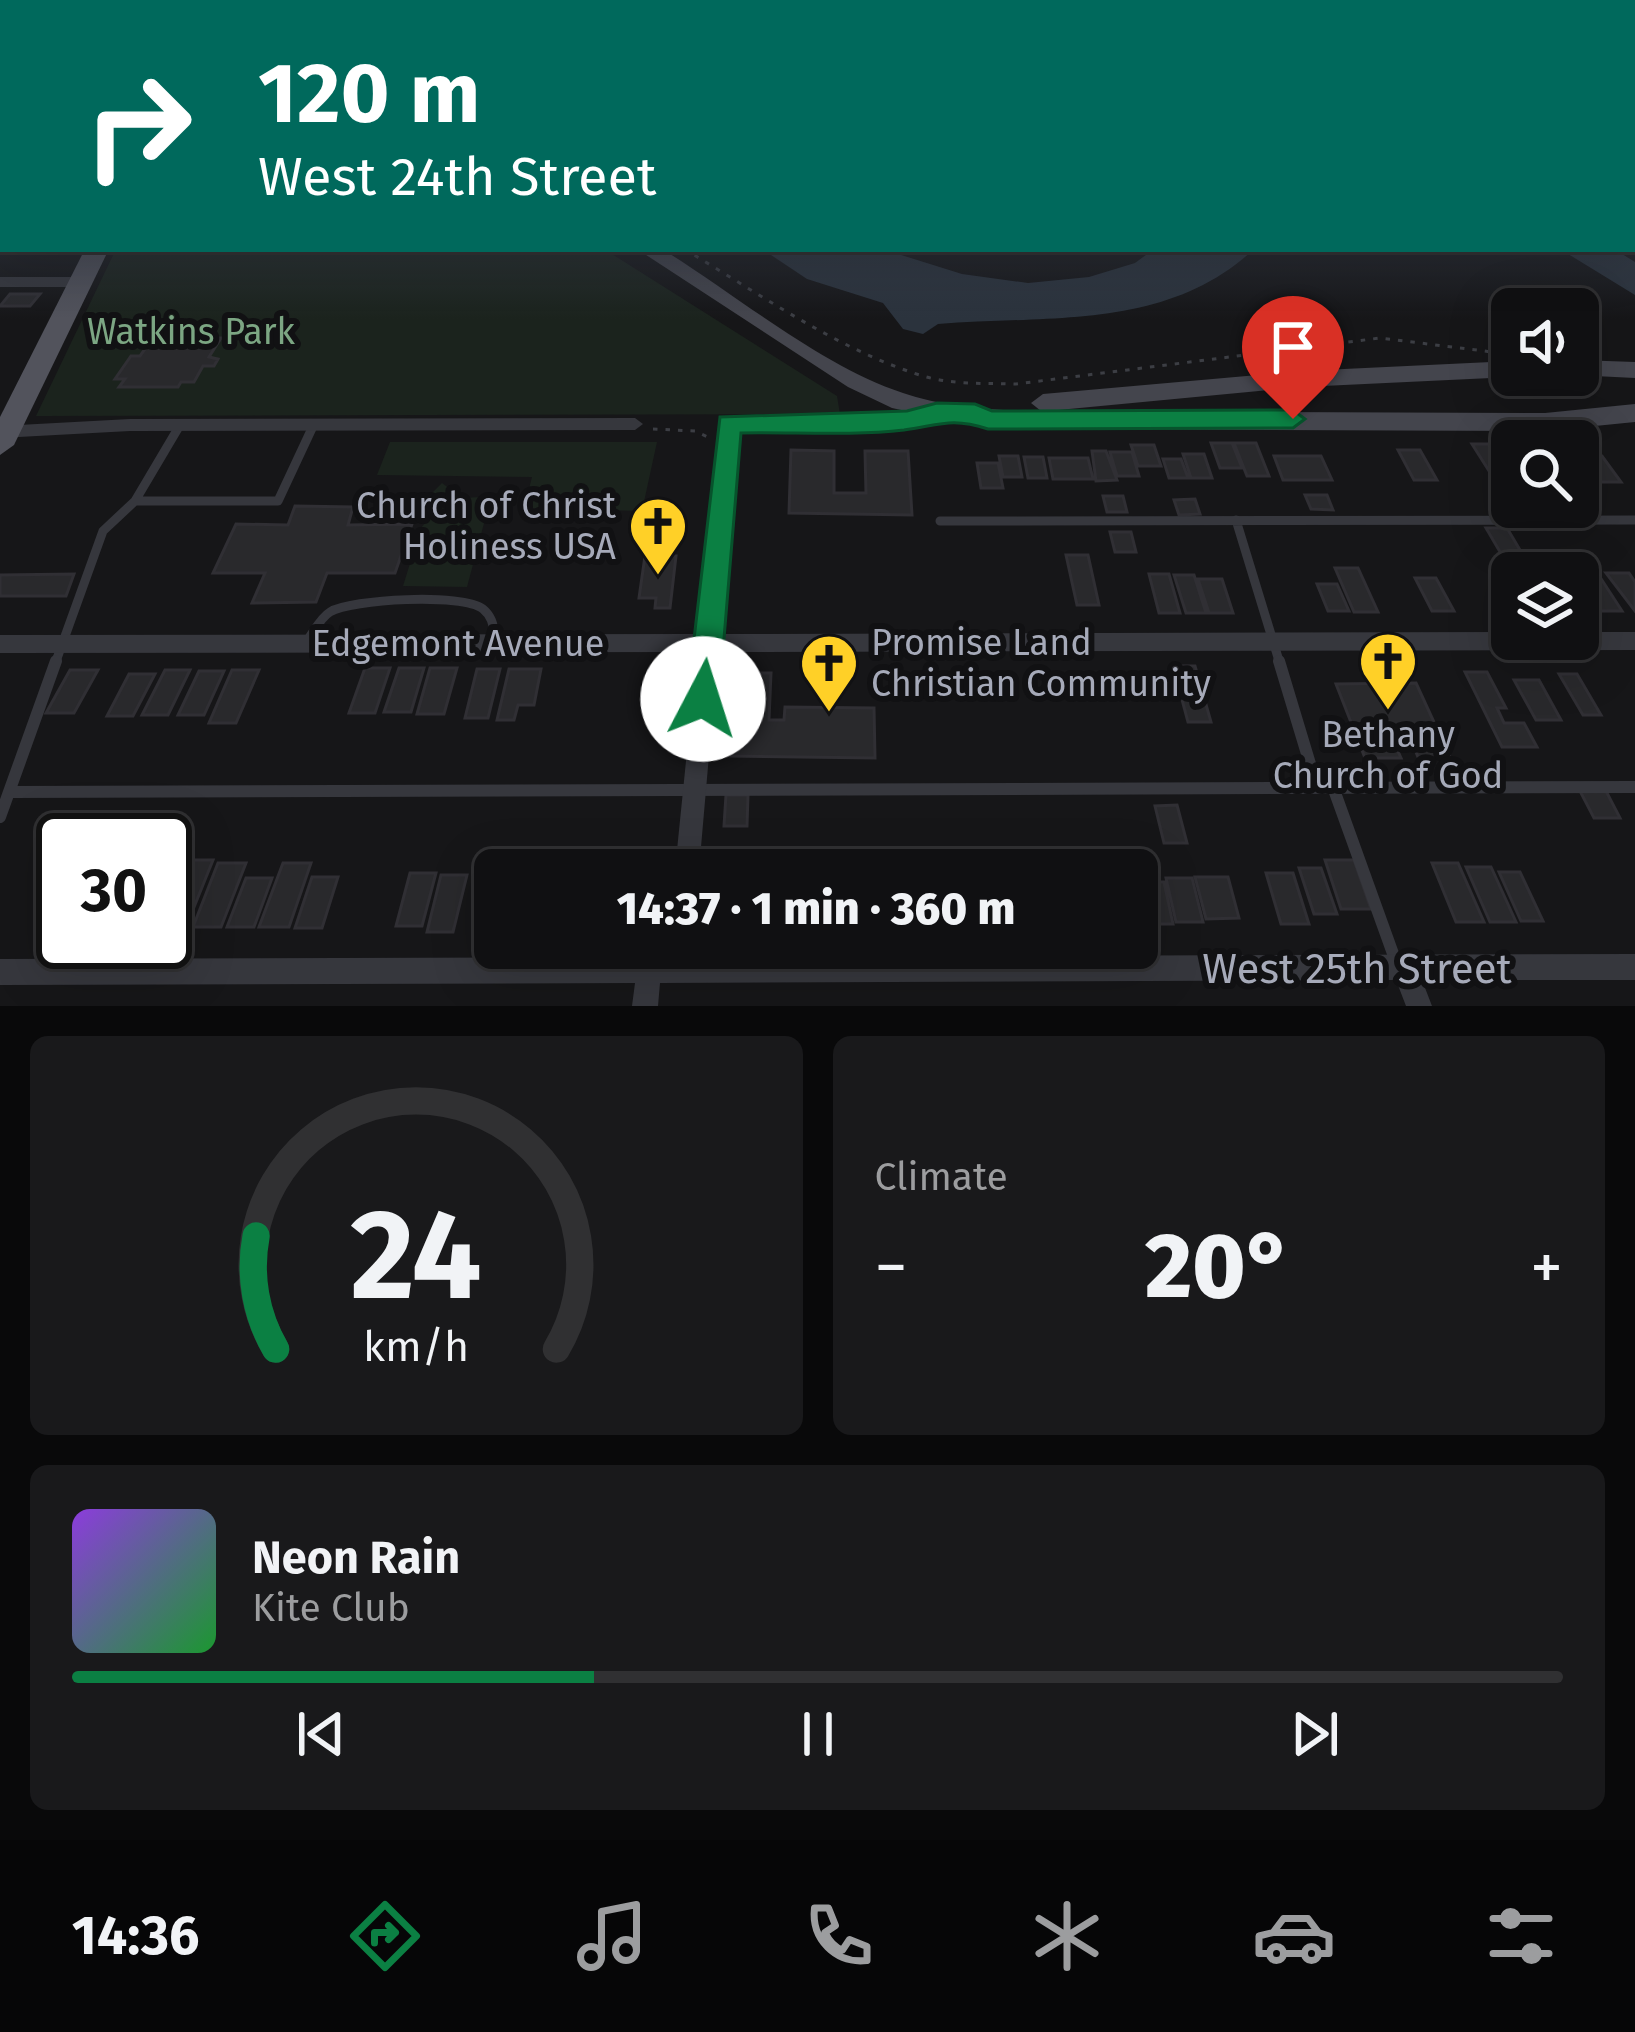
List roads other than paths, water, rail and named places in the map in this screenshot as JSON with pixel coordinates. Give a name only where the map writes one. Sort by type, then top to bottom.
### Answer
[{"type":"main road","points":[[2,436],[95,252]]},
{"type":"street","points":[[652,252],[886,396],[937,412],[975,413],[988,420],[1545,422],[1635,413]]},
{"type":"street","points":[[0,282],[80,282]]},
{"type":"street","points":[[1599,369],[1635,370]]},
{"type":"street","points":[[975,413],[985,406],[1317,378],[1491,370]]},
{"type":"street","points":[[689,849],[729,424],[907,421],[937,412]]},
{"type":"street","points":[[2,436],[130,425],[635,424]]},
{"type":"street","name":"Edgemont Avenue","points":[[0,644],[1635,641]]},
{"type":"street","name":"West 25th Street","points":[[1158,964],[1635,968]]},
{"type":"street","points":[[1401,967],[1419,1006]]},
{"type":"street","points":[[645,1006],[649,970]]},
{"type":"street","name":"West 25th Street","points":[[0,972],[649,970]]},
{"type":"lane","points":[[135,501],[278,501],[314,424]]},
{"type":"lane","points":[[0,817],[104,531],[135,501],[180,425]]},
{"type":"lane","points":[[940,520],[1635,520]]},
{"type":"lane","points":[[1236,520],[1317,787]]},
{"type":"lane","points":[[305,643],[327,613],[356,602],[461,601],[483,609],[495,628],[493,644]]},
{"type":"lane","points":[[1333,787],[1401,967]]},
{"type":"lane","points":[[10,792],[1635,787]]},
{"type":"place","name":"Church of Christ Holiness USA","points":[[658,577]]},
{"type":"place","name":"Bethany Church of God","points":[[1388,712]]},
{"type":"place","name":"Promise Land Christian Community","points":[[829,714]]},
{"type":"park label","name":"Watkins Park","points":[[191,331]]}]
